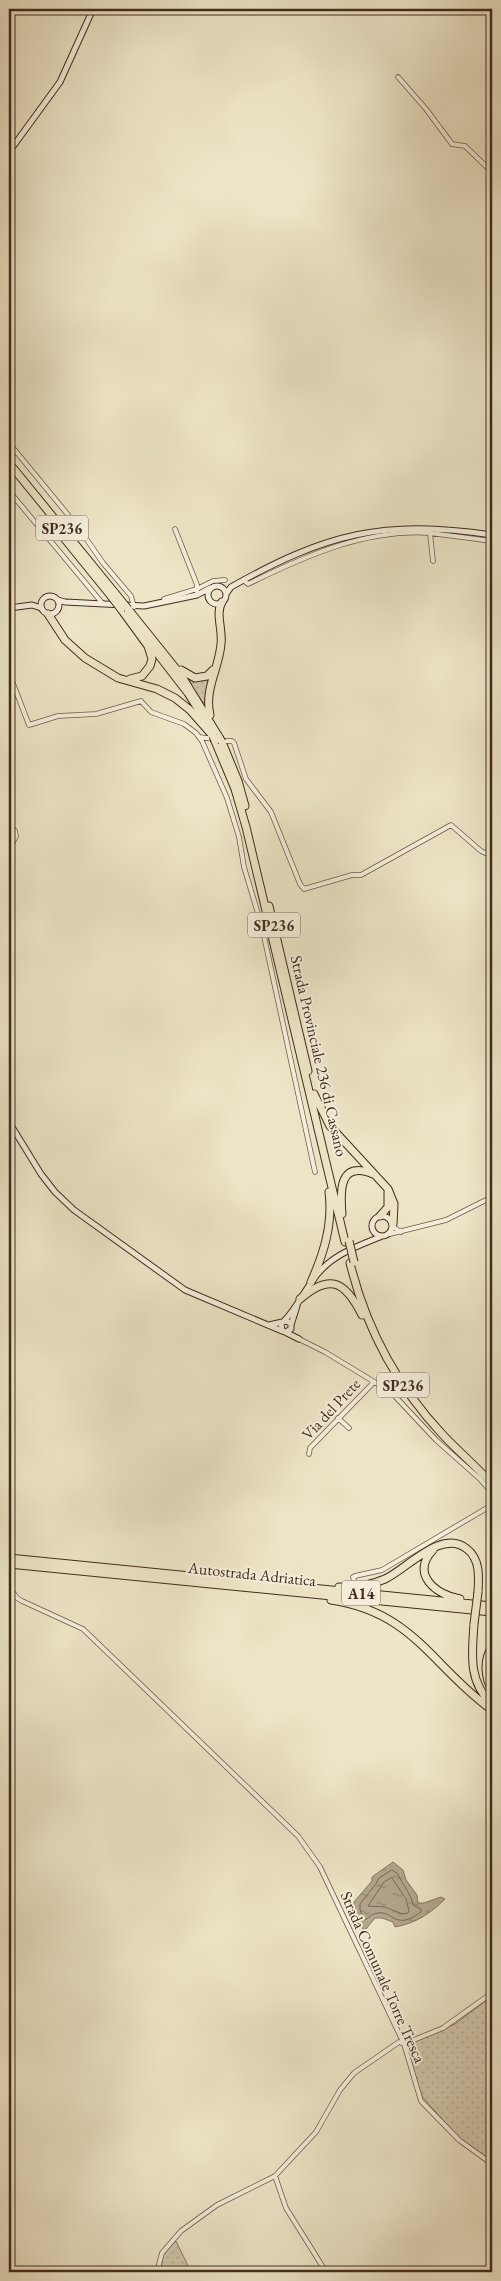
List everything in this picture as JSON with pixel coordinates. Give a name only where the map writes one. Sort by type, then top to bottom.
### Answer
[{"type":"highway","name":"Strada Provinciale 236 di Cassano","points":[[9,463],[113,594]]},
{"type":"highway","name":"Strada Provinciale 236 di Cassano","points":[[9,471],[113,594],[128,608],[181,675],[211,721],[240,803],[307,1075],[326,1166],[363,1308],[376,1339],[394,1372],[420,1408],[443,1435],[492,1484]]},
{"type":"highway","points":[[211,602],[219,612]]},
{"type":"highway","points":[[211,721],[208,692],[222,641],[219,612],[222,602]]},
{"type":"highway","name":"Strada Provinciale 236 di Cassano","points":[[128,608],[217,739]]},
{"type":"highway","points":[[118,678],[135,679],[142,676],[150,666],[152,659],[148,646],[128,608]]},
{"type":"highway","points":[[58,609],[51,617],[60,634],[72,648],[102,670],[118,678],[157,688],[175,698],[190,710],[217,739]]},
{"type":"highway","points":[[148,634],[188,676],[195,678],[207,676],[216,666]]},
{"type":"highway","name":"Strada Provinciale 236 di Cassano","points":[[307,1075],[314,1094],[347,1242]]},
{"type":"highway","points":[[314,1094],[330,1126],[388,1189],[394,1204],[393,1226]]},
{"type":"highway","points":[[311,1282],[322,1255],[329,1226],[330,1198],[326,1166]]},
{"type":"highway","points":[[342,1214],[340,1189],[347,1176],[353,1172],[360,1171],[376,1175]]},
{"type":"highway","points":[[380,1216],[388,1207],[388,1189]]},
{"type":"highway","name":"Strada Provinciale 236 di Cassano","points":[[352,1262],[371,1318],[385,1348],[405,1382],[434,1419],[492,1478]]},
{"type":"highway","points":[[299,1301],[322,1284],[328,1282],[341,1286],[357,1306],[376,1339]]},
{"type":"highway","points":[[442,1544],[461,1545],[472,1554],[478,1568],[478,1592],[472,1655],[474,1676],[481,1691],[492,1704]]},
{"type":"highway","name":"A14","points":[[230,1580],[348,1587],[361,1586],[386,1578],[428,1550],[442,1544]]},
{"type":"highway","name":"A14","points":[[442,1544],[431,1552],[425,1562],[426,1577],[431,1586],[447,1596],[492,1605]]},
{"type":"highway","name":"Autostrada Adriatica","points":[[9,1558],[492,1605]]},
{"type":"highway","name":"Autostrada Adriatica","points":[[9,1564],[492,1612]]},
{"type":"highway","name":"A14","points":[[269,1590],[340,1602],[390,1620],[417,1639],[467,1690],[492,1710]]},
{"type":"highway","points":[[492,1647],[486,1668],[487,1678],[492,1690]]},
{"type":"main road","points":[[9,152],[60,82],[93,9]]},
{"type":"main road","points":[[197,595],[211,602],[222,602],[231,587],[243,580],[316,545],[358,533],[396,528],[434,528],[492,535]]},
{"type":"main road","points":[[9,608],[32,605],[50,595],[65,602],[103,604],[128,608],[197,595],[214,585],[231,587]]},
{"type":"main road","points":[[222,587],[226,594]]},
{"type":"main road","points":[[210,588],[207,594],[211,602]]},
{"type":"main road","points":[[41,608],[42,599]]},
{"type":"main road","points":[[58,600],[58,609]]},
{"type":"main road","points":[[58,609],[65,602]]},
{"type":"main road","points":[[32,605],[41,608],[51,617]]},
{"type":"main road","points":[[9,1122],[41,1174],[55,1192],[74,1210],[185,1290],[299,1339]]},
{"type":"main road","points":[[282,1322],[311,1282],[334,1258],[362,1243],[390,1234],[393,1226],[386,1217],[380,1216],[374,1220],[368,1238],[362,1243]]},
{"type":"main road","points":[[372,1230],[380,1237]]},
{"type":"main road","points":[[284,1331],[288,1331],[291,1326],[299,1301]]},
{"type":"main road","points":[[282,1322],[284,1331]]},
{"type":"main road","points":[[266,1325],[288,1322],[299,1339]]},
{"type":"street","points":[[398,77],[426,109],[452,144],[465,146],[492,172]]},
{"type":"street","points":[[9,443],[78,527],[103,563],[131,596],[128,608]]},
{"type":"street","points":[[9,491],[103,604]]},
{"type":"street","points":[[175,529],[197,588],[197,595]]},
{"type":"street","points":[[243,580],[248,584],[300,559],[350,542],[398,534],[430,533],[492,541]]},
{"type":"street","points":[[430,533],[434,560]]},
{"type":"street","points":[[164,602],[164,599],[213,581],[225,580]]},
{"type":"street","points":[[9,673],[30,725],[58,716],[96,714],[141,701],[151,712],[179,721],[199,737],[228,798],[239,838],[244,867],[262,926],[315,1172]]},
{"type":"street","points":[[199,737],[234,742],[246,779],[269,807],[300,884],[304,889],[352,875],[361,875],[452,825],[486,854],[492,856]]},
{"type":"street","points":[[9,825],[16,831],[16,840],[9,850]]},
{"type":"street","points":[[390,1234],[446,1220],[492,1197]]},
{"type":"street","points":[[393,1226],[401,1232]]},
{"type":"street","points":[[299,1339],[326,1352],[391,1392],[492,1493]]},
{"type":"street","name":"Via del Prete","points":[[309,1454],[310,1448],[374,1382]]},
{"type":"street","points":[[391,1392],[404,1394]]},
{"type":"street","points":[[338,1418],[348,1428]]},
{"type":"street","points":[[354,1580],[353,1577],[355,1576],[382,1570],[492,1506]]},
{"type":"street","name":"Strada Comunale Torre Tresca","points":[[9,1587],[22,1601],[83,1629],[298,1836],[320,1867],[404,2044],[421,2101],[459,2140],[492,2164]]},
{"type":"street","points":[[156,2272],[162,2253],[181,2231],[216,2205],[275,2176],[316,2132],[340,2090],[354,2073],[399,2042],[404,2044],[443,2028],[492,1994]]},
{"type":"street","points":[[275,2176],[286,2208],[326,2272]]},
{"type":"shaded area","points":[[207,677],[210,679],[206,707],[187,679]]},
{"type":"shaded area","points":[[492,1996],[492,2164],[457,2136],[420,2094],[407,2045],[455,2024]]},
{"type":"shaded area","points":[[176,2241],[191,2272],[157,2272],[162,2253]]},
{"type":"water","points":[[393,1862],[403,1870],[406,1880],[417,1895],[418,1903],[424,1903],[441,1897],[445,1899],[434,1909],[410,1923],[395,1927],[393,1922],[382,1918],[375,1918],[363,1930],[355,1911],[354,1902],[372,1881],[372,1877]]},
{"type":"tunnel","points":[[408,1391],[415,1387]]}]
